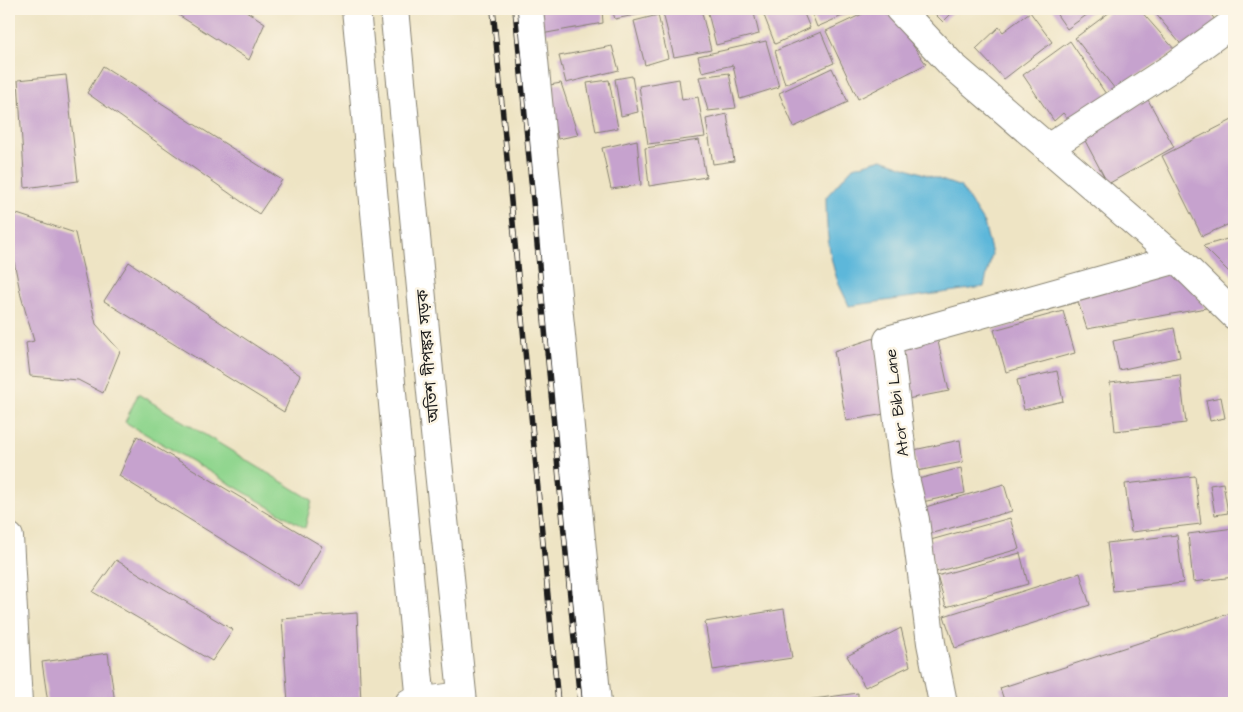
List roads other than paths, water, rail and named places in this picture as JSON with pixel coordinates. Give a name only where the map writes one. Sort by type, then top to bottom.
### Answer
[{"type":"street","points":[[356,9],[417,703],[463,700]]},
{"type":"street","name":"অতিশ দীপঙ্কর সড়ক","points":[[394,9],[463,700]]},
{"type":"street","points":[[529,9],[597,703]]},
{"type":"street","points":[[899,9],[952,65],[1177,259],[1234,315]]},
{"type":"street","points":[[1048,148],[1171,68],[1234,22]]},
{"type":"street","name":"Ator Bibi Lane","points":[[943,703],[931,643],[915,520],[905,478],[888,340],[1177,259]]},
{"type":"street","points":[[9,537],[18,703]]},
{"type":"water","points":[[882,159],[961,187],[984,223],[992,254],[984,287],[849,306],[838,282],[832,261],[827,229],[826,197],[853,167]]},
{"type":"railway","points":[[493,9],[558,703]]},
{"type":"railway","points":[[515,9],[580,703]]}]
